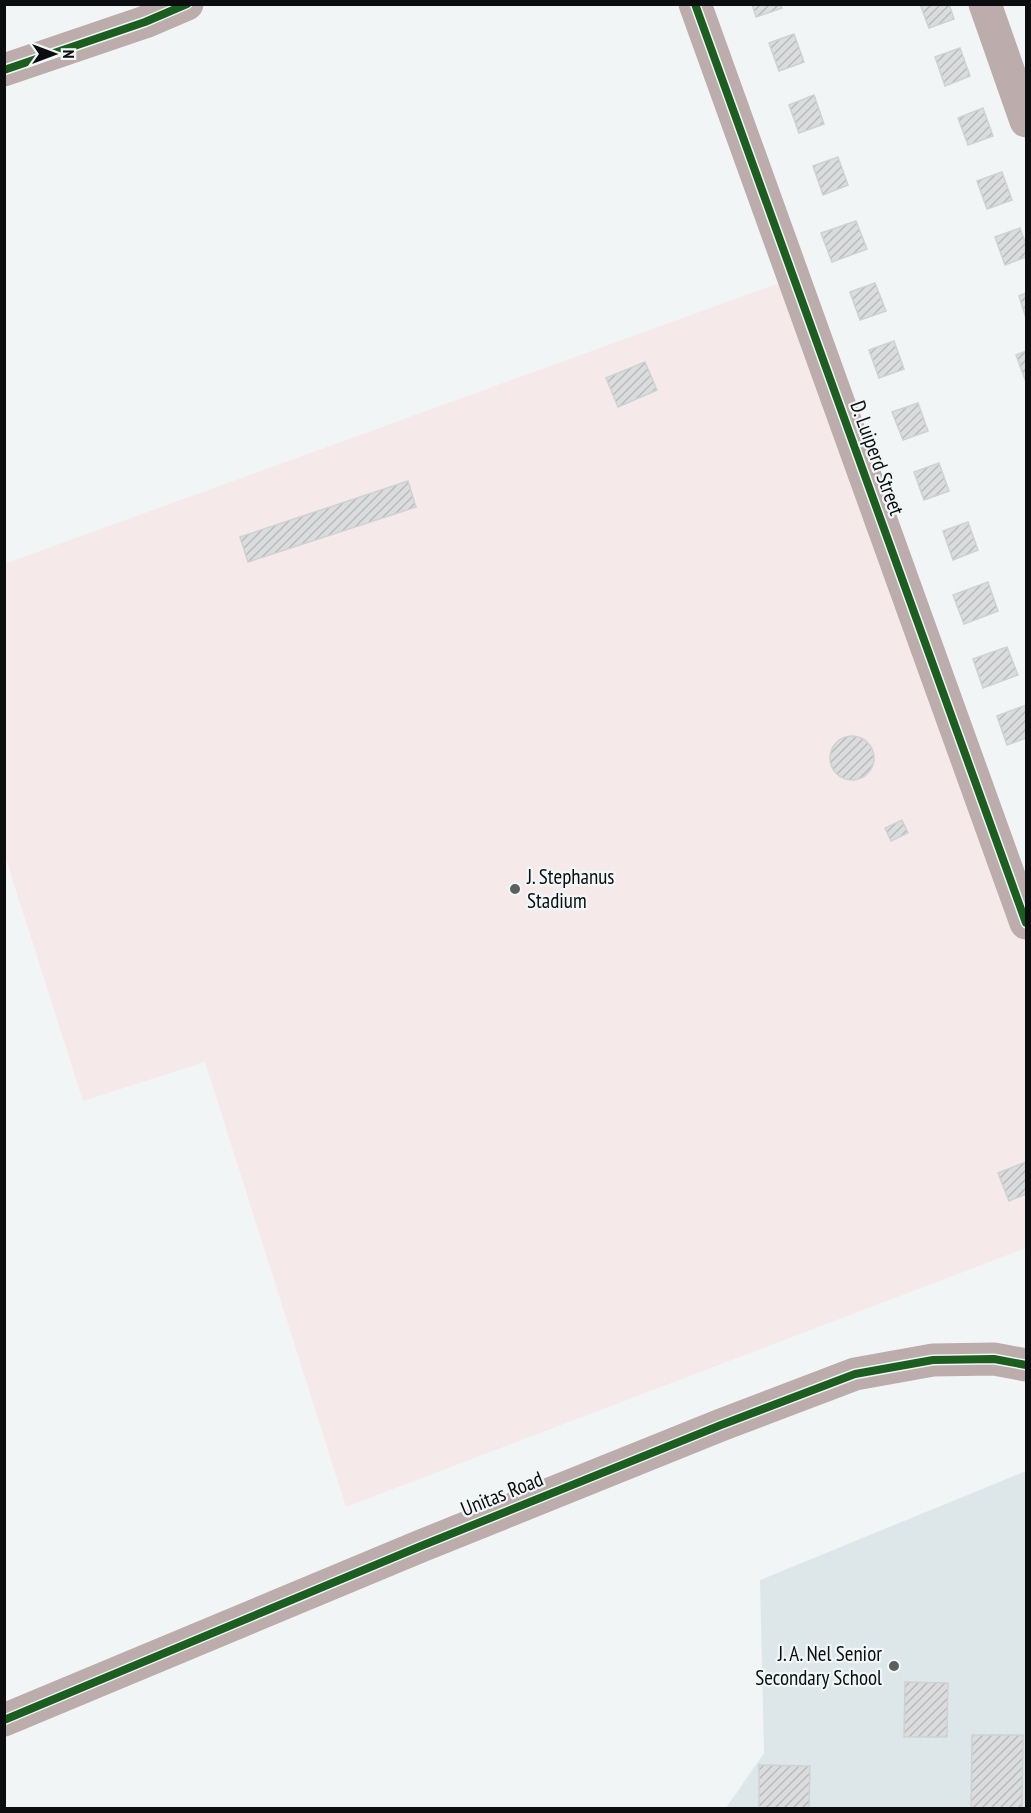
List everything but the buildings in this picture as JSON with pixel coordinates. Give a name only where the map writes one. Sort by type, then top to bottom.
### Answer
[{"type":"street","points":[[4,70],[145,22],[186,4]]},
{"type":"street","name":"D. Luiperd Street","points":[[694,4],[1026,923]]},
{"type":"street","points":[[985,4],[1026,121]]},
{"type":"street","name":"Unitas Road","points":[[4,1720],[421,1546],[721,1425],[855,1374],[933,1360],[994,1359],[1026,1365]]},
{"type":"shaded area","name":"J. Stephanus Stadium","points":[[793,278],[1026,923],[1026,1248],[346,1507],[205,1062],[83,1101],[5,856],[4,564]]},
{"type":"shaded area","name":"J. A. Nel Senior Secondary School","points":[[1026,1471],[1026,1808],[726,1808],[764,1753],[760,1580]]},
{"type":"cycle path","points":[[4,70],[145,22],[187,4]]},
{"type":"cycle path","points":[[695,4],[1026,923]]},
{"type":"cycle path","points":[[4,1720],[421,1546],[721,1425],[855,1374],[933,1360],[994,1359],[1026,1365]]},
{"type":"place","name":"J. Stephanus Stadium","points":[[515,889]]},
{"type":"place","name":"J. A. Nel Senior Secondary School","points":[[894,1666]]}]
